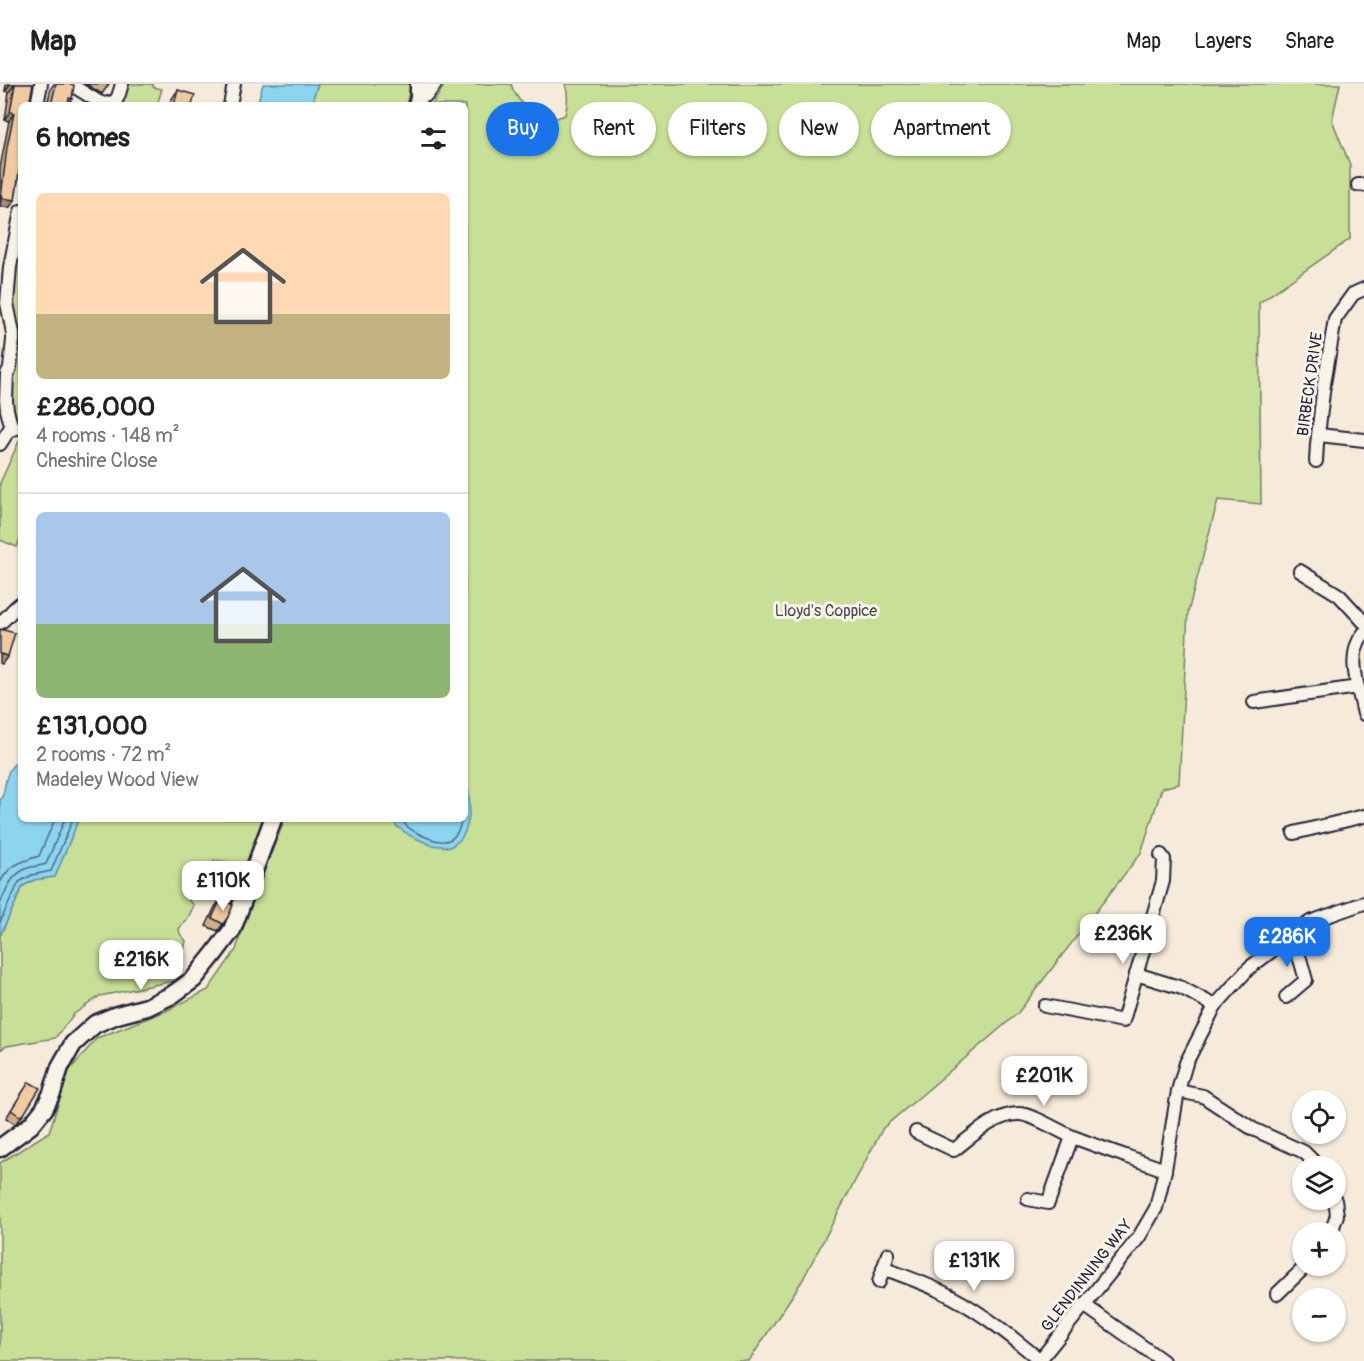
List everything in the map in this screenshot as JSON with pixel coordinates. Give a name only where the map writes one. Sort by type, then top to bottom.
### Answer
[{"type":"street","points":[[39,102],[42,84]]},
{"type":"street","points":[[70,84],[99,102]]},
{"type":"street","points":[[112,102],[116,101],[122,84]]},
{"type":"street","points":[[231,102],[234,84]]},
{"type":"street","points":[[418,96],[427,95],[435,84]]},
{"type":"street","points":[[0,444],[6,435],[16,428],[7,410],[6,400],[7,374],[10,368],[13,340],[7,303],[10,267],[18,226]]},
{"type":"street","name":"BIRBECK DRIVE","points":[[1317,461],[1324,384],[1335,319],[1353,294],[1364,289]]},
{"type":"street","points":[[1319,435],[1364,440]]},
{"type":"street","points":[[1300,571],[1339,595],[1364,622]]},
{"type":"street","points":[[0,622],[18,605]]},
{"type":"street","points":[[1364,633],[1357,644],[1354,657],[1364,714]]},
{"type":"street","points":[[1254,702],[1358,687]]},
{"type":"street","points":[[1294,833],[1364,816]]},
{"type":"street","points":[[0,1148],[31,1125],[44,1109],[60,1067],[73,1044],[95,1024],[147,1007],[172,995],[194,979],[232,930],[272,822]]},
{"type":"street","points":[[1046,1006],[1123,1021],[1163,881],[1164,859],[1161,855]]},
{"type":"street","name":"GLENDINNING WAY","points":[[1039,1360],[1139,1237],[1156,1208],[1166,1170],[1178,1091],[1186,1063],[1215,1006],[1249,968],[1310,922],[1364,903]]},
{"type":"street","points":[[1286,939],[1300,959],[1306,980],[1286,997]]},
{"type":"street","points":[[1136,974],[1182,988],[1215,1006]]},
{"type":"street","points":[[1178,1091],[1203,1096],[1253,1129],[1304,1152],[1308,1156]]},
{"type":"street","points":[[916,1132],[954,1150],[999,1119],[1019,1113],[1072,1137],[1166,1170]]},
{"type":"street","points":[[1028,1199],[1048,1203],[1072,1137]]},
{"type":"street","points":[[879,1282],[888,1254]]},
{"type":"street","points":[[883,1268],[950,1295],[967,1305],[987,1318],[1039,1360]]},
{"type":"street","points":[[1277,1294],[1296,1276]]},
{"type":"street","points":[[1084,1305],[1162,1361]]},
{"type":"green space","points":[[128,84],[153,84],[153,87],[162,89],[158,102],[122,102]]},
{"type":"green space","points":[[318,84],[411,84],[407,102],[314,102]]},
{"type":"green space","name":"Lloyd's Coppice","points":[[445,84],[511,84],[522,102],[486,102],[486,156],[559,156],[559,117],[565,115],[568,100],[565,84],[1340,84],[1332,120],[1350,165],[1350,239],[1259,303],[1261,504],[1218,500],[1188,612],[1179,784],[1162,788],[1141,853],[1017,1014],[883,1128],[802,1281],[749,1361],[0,1361],[0,1163],[49,1132],[69,1071],[97,1038],[166,1011],[208,990],[236,950],[246,915],[284,822],[468,822],[468,102],[434,102]]},
{"type":"green space","points":[[17,251],[18,416],[14,415],[9,401],[12,300]]},
{"type":"green space","points":[[18,444],[17,547],[0,540],[0,483]]},
{"type":"green space","points":[[78,822],[262,822],[248,864],[214,860],[202,889],[196,888],[189,901],[194,905],[188,918],[179,929],[186,941],[178,980],[100,996],[74,1014],[55,1038],[7,1046],[0,1050],[0,936],[23,886],[34,880]]},
{"type":"water","points":[[263,84],[318,84],[314,102],[258,102]]},
{"type":"water","points":[[18,759],[18,822],[78,822],[55,877],[34,880],[23,886],[0,936],[0,800],[9,771]]},
{"type":"water","points":[[468,792],[469,816],[468,824],[461,838],[450,847],[431,845],[396,826],[395,822],[468,822]]},
{"type":"building","points":[[15,84],[33,84],[30,102],[18,102],[18,179],[15,200],[1,198],[14,113],[10,112]]},
{"type":"building","points":[[56,84],[74,85],[72,99],[69,98],[68,102],[52,102]]},
{"type":"building","points":[[178,90],[195,95],[193,102],[175,102]]},
{"type":"building","points":[[0,629],[15,633],[8,656],[0,654]]},
{"type":"building","points":[[221,899],[233,905],[223,924],[212,918]]},
{"type":"building","points":[[29,1082],[40,1088],[24,1114],[20,1116],[11,1110]]}]
